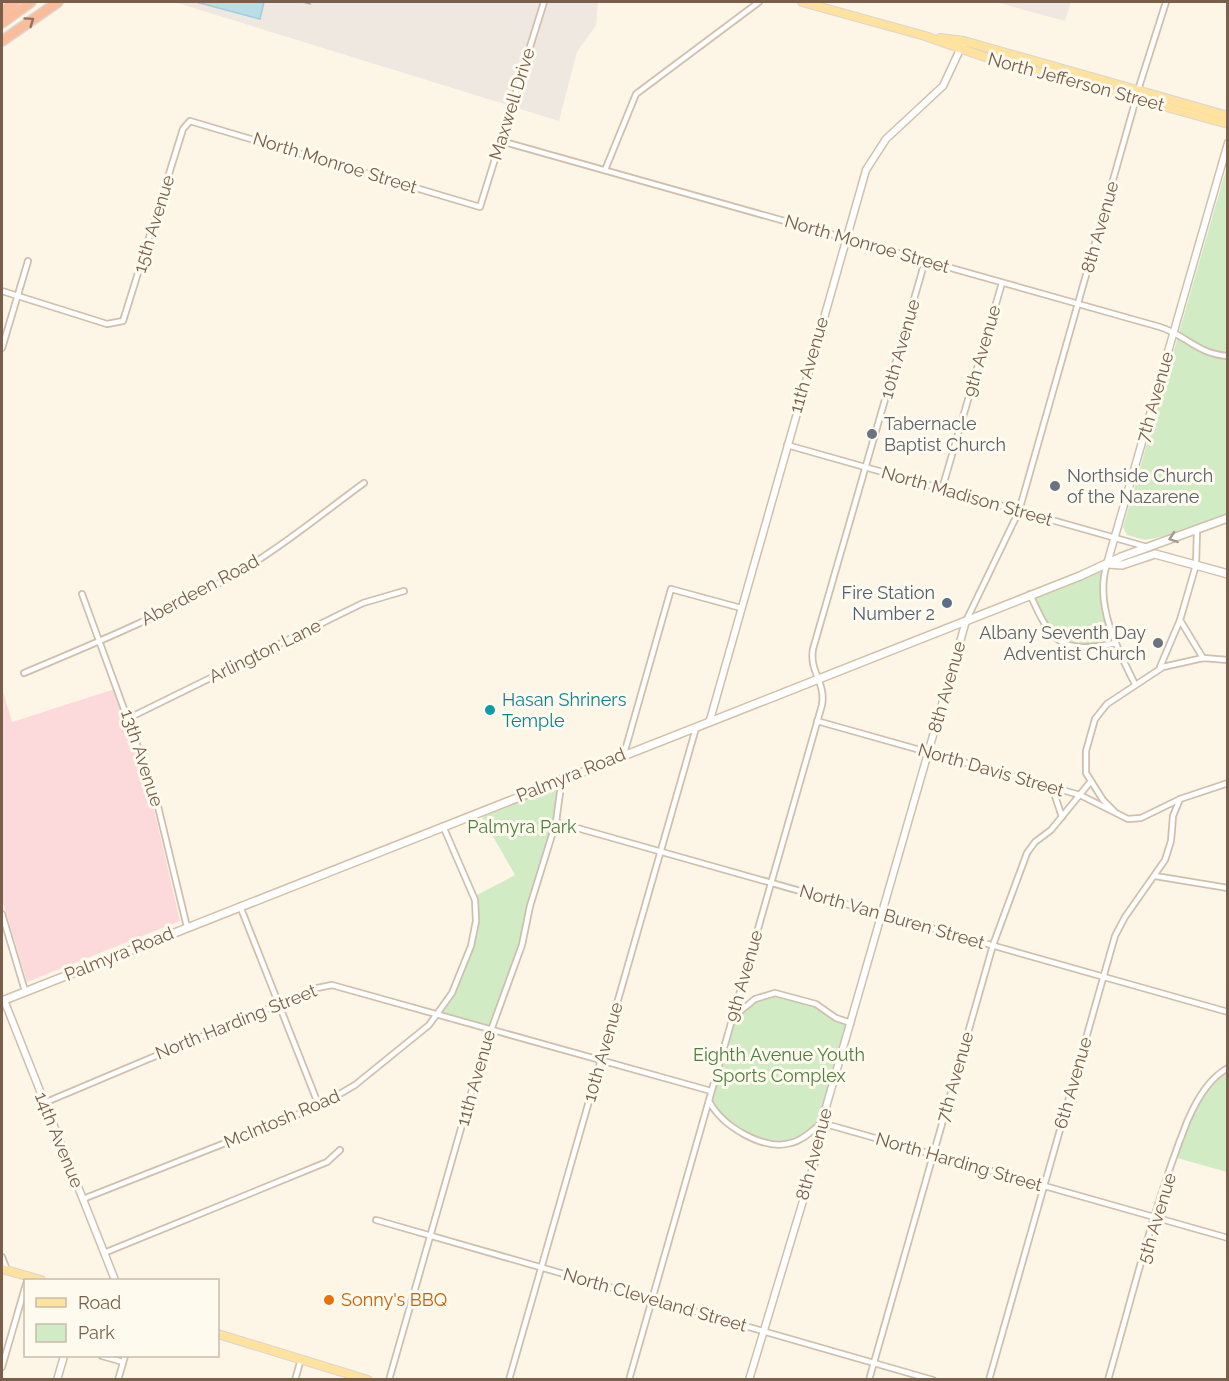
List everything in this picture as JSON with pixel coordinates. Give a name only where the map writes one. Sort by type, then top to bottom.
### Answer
[{"type":"highway","points":[[2,12],[15,2]]},
{"type":"highway","points":[[2,22],[31,2]]},
{"type":"highway","points":[[2,41],[58,2]]},
{"type":"main road","name":"North Jefferson Street","points":[[802,2],[1137,95],[1227,124]]},
{"type":"main road","name":"North Jefferson Street","points":[[1137,95],[1227,116]]},
{"type":"main road","name":"Palmyra Road","points":[[3,1000],[696,725],[966,621],[1147,547],[1227,518]]},
{"type":"main road","name":"Palmyra Road","points":[[1107,564],[1122,565],[1155,554],[1196,566]]},
{"type":"main road","points":[[1196,566],[1227,574]]},
{"type":"main road","points":[[4,1269],[25,1279]]},
{"type":"main road","points":[[219,1334],[368,1380]]},
{"type":"street","name":"Maxwell Drive","points":[[480,207],[544,2]]},
{"type":"street","points":[[605,170],[636,94],[759,2]]},
{"type":"street","name":"8th Avenue","points":[[749,1380],[815,1161],[822,1123],[966,621],[1019,511],[1137,95],[1166,2]]},
{"type":"street","name":"11th Avenue","points":[[710,720],[866,170],[873,157],[899,125],[943,86],[962,45]]},
{"type":"street","name":"North Monroe Street","points":[[190,121],[480,207]]},
{"type":"street","name":"15th Avenue","points":[[17,296],[115,325],[123,321],[183,129],[190,121]]},
{"type":"street","name":"North Monroe Street","points":[[501,141],[1174,332],[1203,352],[1227,356]]},
{"type":"street","name":"7th Avenue","points":[[1135,684],[1116,643],[1102,582],[1227,143]]},
{"type":"street","points":[[2,348],[28,261]]},
{"type":"street","name":"10th Avenue","points":[[818,678],[811,664],[813,649],[925,261]]},
{"type":"street","name":"9th Avenue","points":[[942,489],[1002,283]]},
{"type":"street","points":[[2,291],[17,296]]},
{"type":"street","name":"North Madison Street","points":[[787,445],[1147,547]]},
{"type":"street","name":"Aberdeen Road","points":[[24,673],[100,641],[245,568],[364,483]]},
{"type":"street","points":[[1159,669],[1180,620],[1196,566],[1197,530]]},
{"type":"street","points":[[624,754],[671,589],[741,608]]},
{"type":"street","name":"Arlington Lane","points":[[129,718],[363,603],[404,591]]},
{"type":"street","name":"13th Avenue","points":[[82,594],[155,794],[187,927]]},
{"type":"street","points":[[1030,594],[1045,627],[1065,644],[1084,647],[1116,643]]},
{"type":"street","points":[[1180,620],[1203,658]]},
{"type":"street","points":[[1119,815],[1103,800],[1086,773],[1086,751],[1095,718],[1107,704],[1159,669],[1171,664],[1203,658],[1227,660]]},
{"type":"street","name":"9th Avenue","points":[[629,1380],[817,721],[823,697],[818,678]]},
{"type":"street","name":"North Davis Street","points":[[817,721],[1080,795],[1128,819],[1141,818],[1180,799],[1227,783]]},
{"type":"street","name":"10th Avenue","points":[[509,1380],[696,725]]},
{"type":"street","name":"11th Avenue","points":[[389,1380],[490,1028],[516,967],[530,906],[556,822],[562,778]]},
{"type":"street","name":"7th Avenue","points":[[869,1380],[993,945],[1022,862],[1032,845],[1052,830],[1091,781]]},
{"type":"street","points":[[1052,787],[1062,817]]},
{"type":"street","name":"6th Avenue","points":[[989,1380],[1103,977],[1121,924],[1155,876],[1169,850],[1173,816],[1180,799]]},
{"type":"street","name":"North Van Buren Street","points":[[556,822],[1227,1012]]},
{"type":"street","name":"McIntosh Road","points":[[83,1199],[319,1106],[341,1095],[382,1064],[438,1015],[452,993],[471,946],[476,910],[475,900],[465,873],[443,826]]},
{"type":"street","points":[[1155,876],[1227,888]]},
{"type":"street","points":[[240,906],[319,1106]]},
{"type":"street","points":[[2,914],[25,992]]},
{"type":"street","name":"North Harding Street","points":[[44,1103],[317,988],[332,985],[711,1091]]},
{"type":"street","points":[[731,1019],[749,1002],[775,993],[816,1004],[836,1018],[851,1023]]},
{"type":"street","name":"14th Avenue","points":[[3,1000],[114,1279]]},
{"type":"street","name":"5th Avenue","points":[[1108,1380],[1188,1120],[1209,1085],[1227,1068]]},
{"type":"street","points":[[709,1101],[712,1108],[730,1125],[755,1139],[774,1144],[801,1140],[822,1123]]},
{"type":"street","name":"North Harding Street","points":[[822,1123],[1227,1238]]},
{"type":"street","points":[[104,1253],[327,1162],[340,1150]]},
{"type":"street","name":"North Cleveland Street","points":[[376,1220],[933,1380]]},
{"type":"street","points":[[2,1257],[4,1269]]},
{"type":"street","points":[[2,1367],[24,1290]]},
{"type":"street","points":[[57,1380],[64,1357]]},
{"type":"street","points":[[106,1357],[123,1362]]},
{"type":"street","points":[[118,1380],[125,1357]]},
{"type":"street","points":[[295,1380],[301,1359]]},
{"type":"shaded area","points":[[174,2],[598,2],[596,25],[577,52],[559,121]]},
{"type":"shaded area","points":[[995,2],[1071,2],[1065,21]]},
{"type":"shaded area","points":[[2,688],[12,722],[115,689],[150,792],[180,921],[27,982],[2,899]]},
{"type":"green space","points":[[1227,166],[1227,517],[1196,530],[1145,540],[1127,535],[1123,527]]},
{"type":"green space","points":[[1105,565],[1101,582],[1115,642],[1082,645],[1064,642],[1057,638],[1045,624],[1031,594]]},
{"type":"green space","name":"Palmyra Park","points":[[561,779],[556,816],[521,945],[490,1027],[440,1015],[452,994],[475,936],[475,896],[515,875],[479,812]]},
{"type":"green space","name":"Eighth Avenue Youth Sports Complex","points":[[775,993],[816,1004],[850,1024],[822,1122],[800,1139],[780,1144],[756,1138],[731,1125],[709,1101],[732,1019],[761,997]]},
{"type":"green space","points":[[1227,1069],[1227,1172],[1177,1158],[1202,1099]]},
{"type":"water","points":[[196,2],[264,2],[260,19]]},
{"type":"railway","points":[[302,2],[311,4]]},
{"type":"place","name":"Tabernacle Baptist Church","points":[[872,434]]},
{"type":"place","name":"Northside Church of the Nazarene","points":[[1055,486]]},
{"type":"place","name":"Fire Station Number 2","points":[[947,603]]},
{"type":"place","name":"Albany Seventh Day Adventist Church","points":[[1158,643]]},
{"type":"place","name":"Hasan Shriners Temple","points":[[490,710]]},
{"type":"place","name":"Sonny's BBQ","points":[[329,1300]]}]
